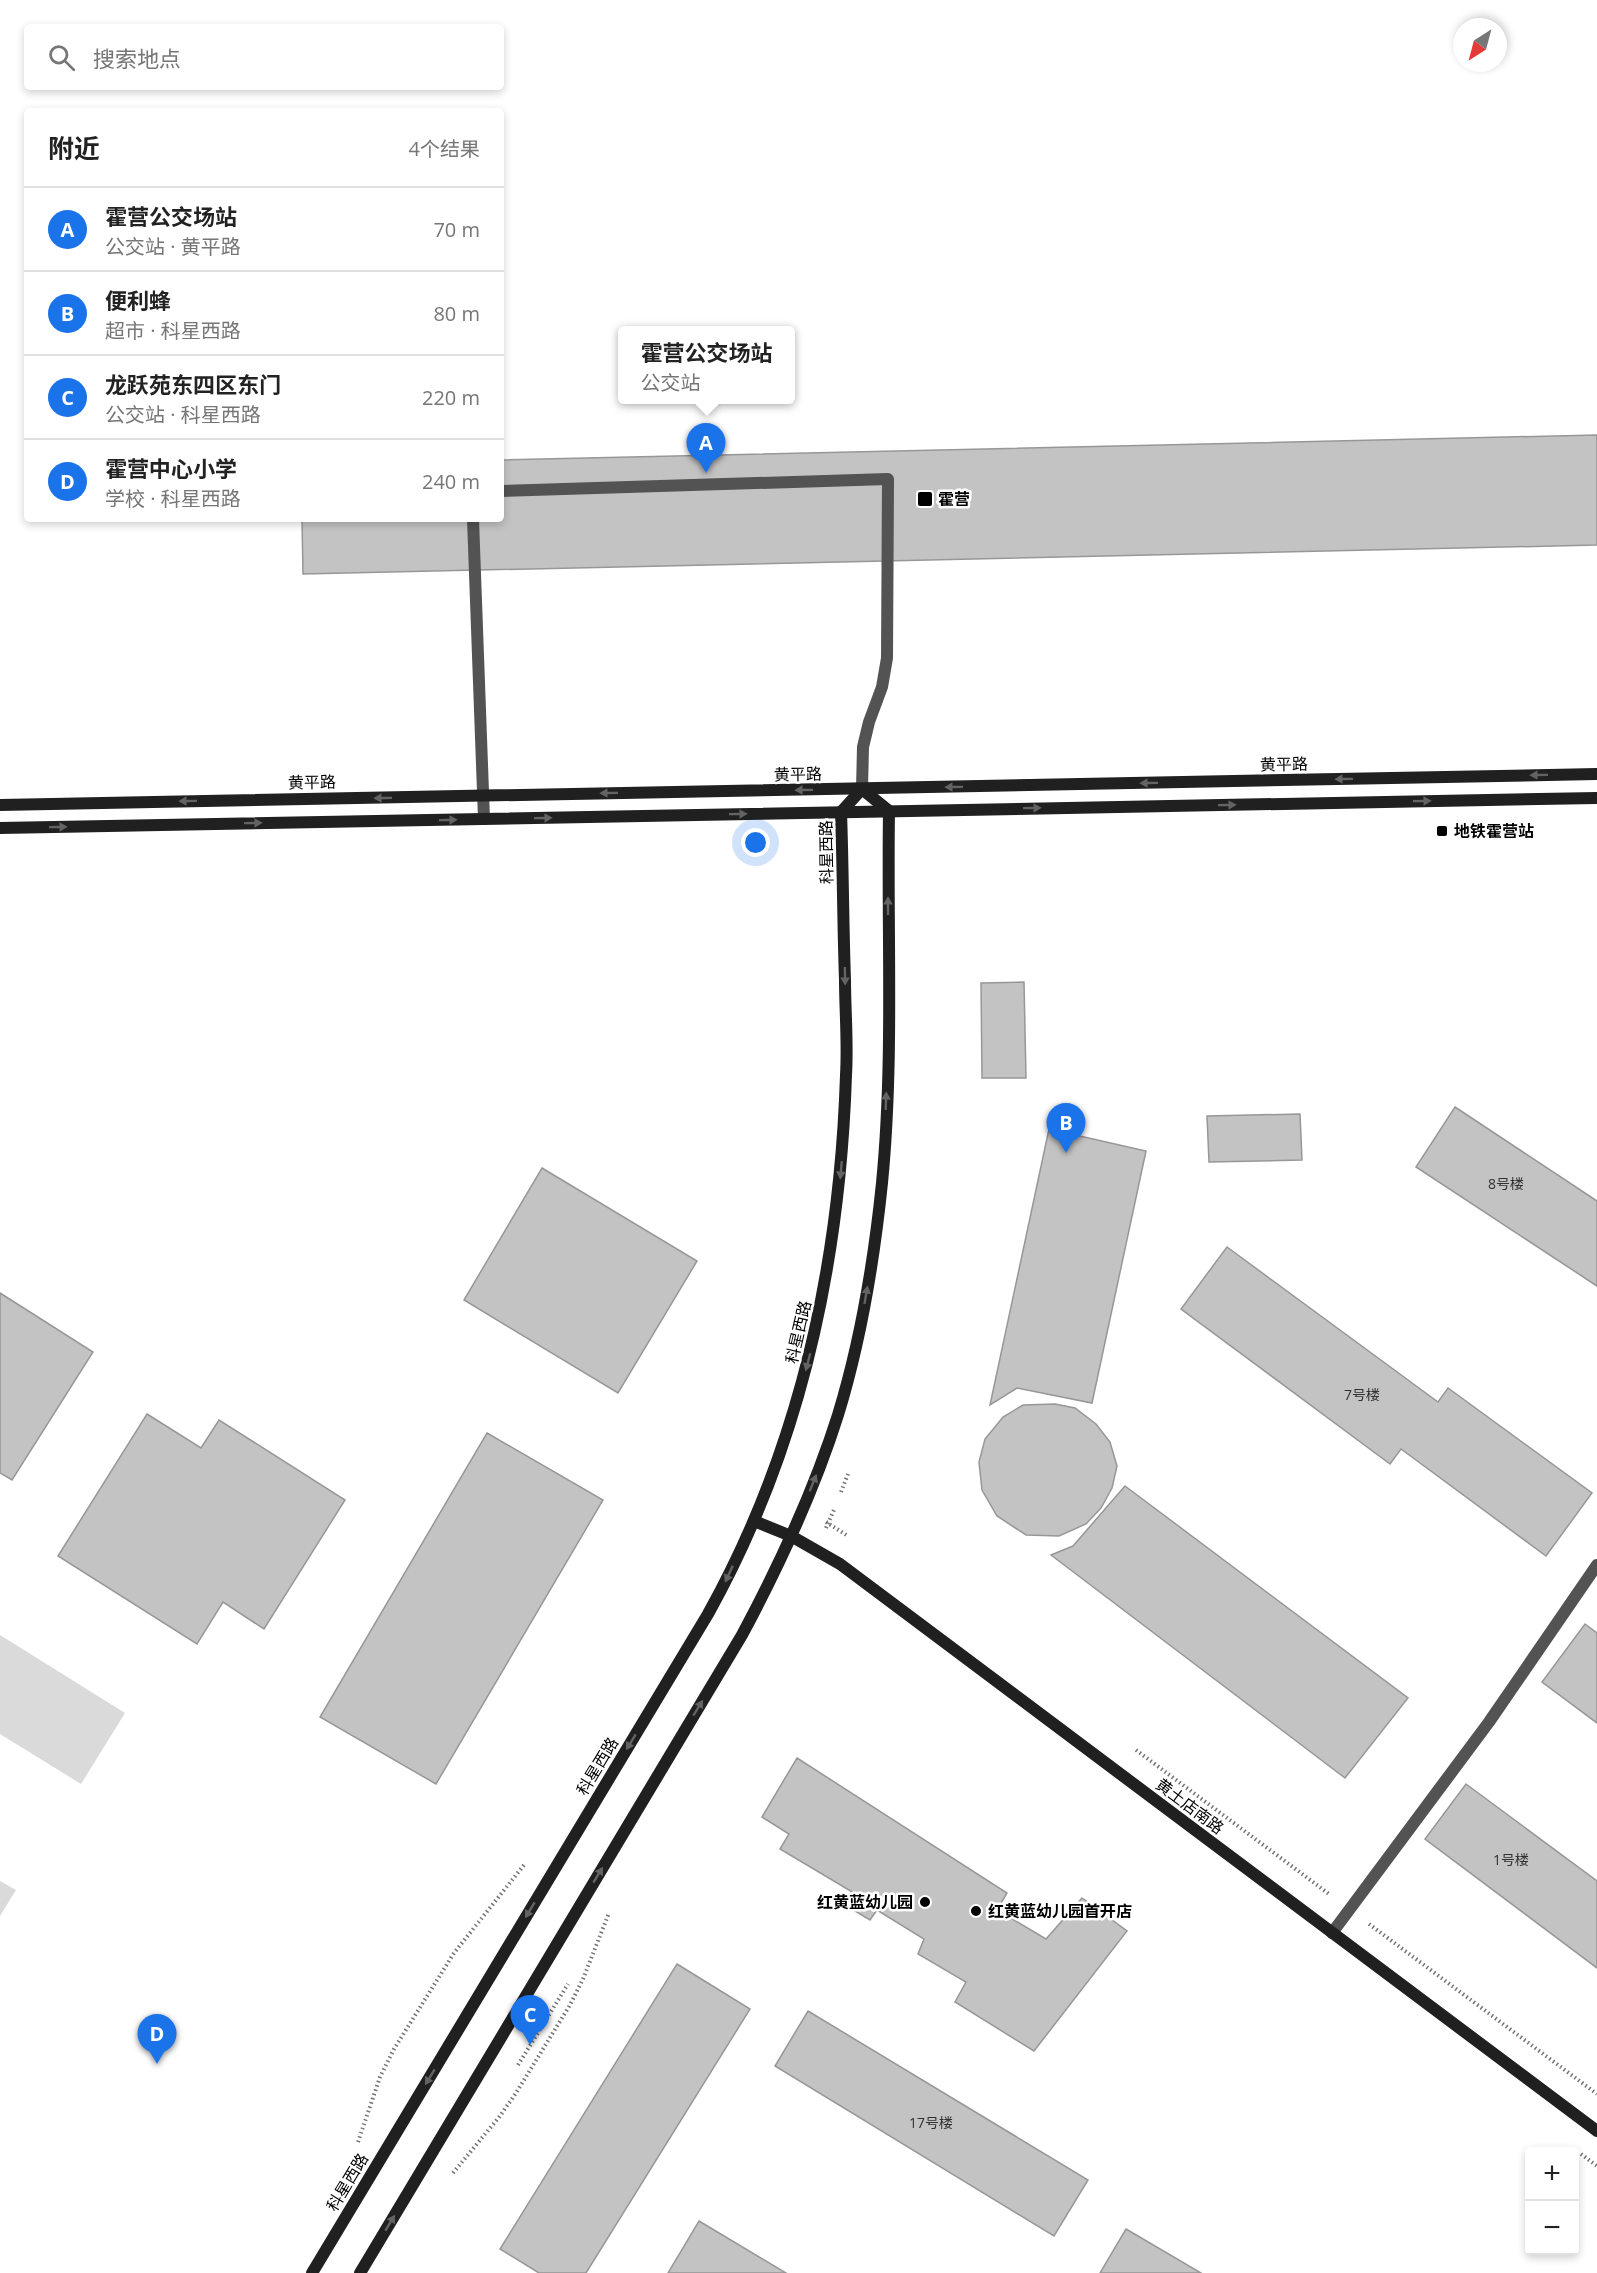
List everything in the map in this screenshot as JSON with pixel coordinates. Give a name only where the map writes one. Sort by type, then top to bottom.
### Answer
[{"type":"street","points":[[504,491],[888,478],[887,658],[882,687],[869,722],[863,747],[862,789],[889,811]]},
{"type":"street","points":[[473,522],[484,819]]},
{"type":"street","name":"黄平路","points":[[0,805],[1597,774]]},
{"type":"street","name":"科星西路","points":[[312,2273],[708,1614],[726,1581],[753,1521],[779,1454],[809,1359],[824,1292],[836,1212],[847,1072],[841,812],[862,789]]},
{"type":"street","points":[[0,828],[1597,798]]},
{"type":"street","points":[[360,2273],[742,1635],[791,1536],[819,1470],[838,1414],[861,1320],[882,1183],[885,1131],[889,811]]},
{"type":"street","name":"黄土店南路","points":[[753,1521],[791,1536],[840,1564],[1597,2131]]},
{"type":"street","points":[[1332,1933],[1489,1722],[1597,1565]]},
{"type":"path","points":[[1128,1744],[1597,2094]]},
{"type":"path","points":[[356,2149],[380,2078],[394,2049],[454,1953],[505,1891],[529,1857]]},
{"type":"path","points":[[452,2174],[516,2093],[570,2005],[583,1979],[612,1906]]},
{"type":"path","points":[[518,2065],[561,1999],[568,1984]]},
{"type":"shaded area","points":[[0,1635],[125,1713],[81,1784],[0,1734]]},
{"type":"shaded area","points":[[0,1881],[16,1890],[0,1916]]},
{"type":"building","points":[[1597,435],[1597,545],[303,574],[302,522],[504,522],[504,460]]},
{"type":"building","points":[[1024,982],[1026,1078],[982,1078],[981,983]]},
{"type":"building","points":[[1455,1107],[1597,1201],[1597,1286],[1416,1167]]},
{"type":"building","points":[[1300,1114],[1302,1160],[1209,1162],[1207,1116]]},
{"type":"building","points":[[1049,1129],[1146,1151],[1092,1403],[1017,1388],[990,1405]]},
{"type":"building","points":[[542,1168],[697,1261],[618,1393],[464,1300]]},
{"type":"building","points":[[1227,1247],[1438,1402],[1448,1388],[1592,1493],[1546,1556],[1401,1449],[1390,1464],[1181,1309]]},
{"type":"building","points":[[0,1293],[93,1352],[12,1480],[0,1473]]},
{"type":"building","points":[[1055,1404],[1075,1408],[1096,1424],[1110,1442],[1117,1466],[1112,1488],[1101,1508],[1086,1524],[1059,1536],[1026,1535],[997,1516],[982,1490],[979,1462],[985,1439],[1003,1417],[1023,1405]]},
{"type":"building","points":[[147,1414],[201,1448],[219,1420],[345,1500],[264,1629],[223,1602],[197,1644],[58,1556]]},
{"type":"building","points":[[487,1433],[603,1500],[436,1784],[320,1717]]},
{"type":"building","points":[[1125,1486],[1408,1698],[1345,1778],[1051,1555],[1073,1546]]},
{"type":"building","points":[[1585,1624],[1597,1633],[1597,1723],[1542,1682]]},
{"type":"building","name":"红黄蓝幼儿园","points":[[797,1758],[1007,1893],[997,1910],[1046,1939],[1082,1898],[1127,1931],[1034,2051],[955,2002],[966,1982],[918,1954],[924,1939],[877,1910],[870,1920],[845,1905],[854,1893],[780,1849],[789,1834],[762,1817]]},
{"type":"building","points":[[1466,1784],[1597,1881],[1597,1968],[1425,1839]]},
{"type":"building","points":[[677,1964],[750,2009],[586,2273],[539,2273],[500,2249]]},
{"type":"building","points":[[808,2011],[1088,2180],[1054,2236],[775,2066]]},
{"type":"building","points":[[699,2221],[786,2273],[668,2273]]},
{"type":"building","points":[[1126,2229],[1201,2273],[1100,2273]]},
{"type":"place","name":"霍营公交场站","points":[[706,473]]},
{"type":"place","name":"霍营","points":[[925,499]]},
{"type":"place","name":"地铁霍营站","points":[[1442,831]]},
{"type":"place","name":"便利蜂","points":[[1066,1153]]},
{"type":"place","name":"红黄蓝幼儿园","points":[[925,1902]]},
{"type":"place","name":"红黄蓝幼儿园首开店","points":[[976,1911]]},
{"type":"place","name":"龙跃苑东四区东门","points":[[530,2045]]},
{"type":"place","name":"霍营中心小学","points":[[157,2064]]}]
